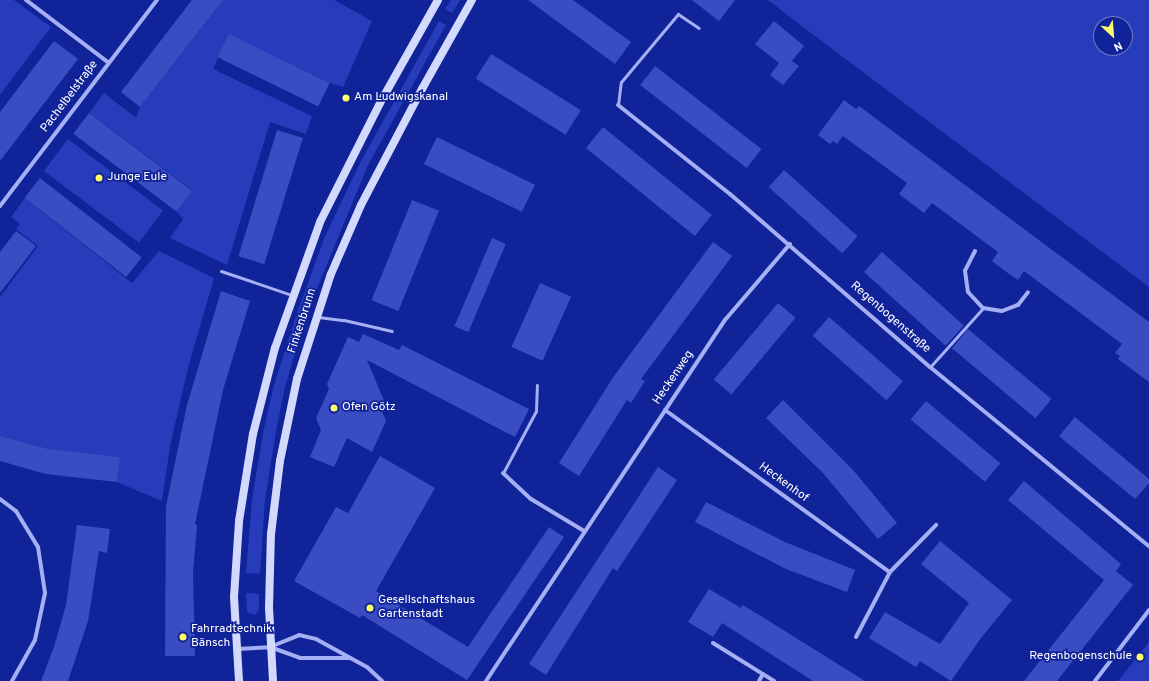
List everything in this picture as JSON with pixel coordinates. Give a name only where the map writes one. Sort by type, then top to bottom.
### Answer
[{"type":"main road","name":"Finkenbrunn","points":[[239,681],[236,648],[234,579],[242,493],[260,404],[292,295],[334,192],[438,0]]},
{"type":"main road","name":"Finkenbrunn","points":[[273,681],[270,647],[270,558],[276,486],[294,391],[316,317],[339,257],[375,178],[472,0]]},
{"type":"street","points":[[26,0],[108,63]]},
{"type":"street","name":"Pachelbelstraße","points":[[0,206],[157,0]]},
{"type":"street","name":"Regenbogenstraße","points":[[618,105],[790,244],[930,367],[1149,546]]},
{"type":"street","name":"Heckenweg","points":[[486,681],[725,320],[790,244]]},
{"type":"street","points":[[975,251],[965,271],[968,292],[983,308],[1002,311],[1018,305],[1028,292]]},
{"type":"street","name":"Heckenhof","points":[[665,410],[890,572]]},
{"type":"street","points":[[503,473],[530,499],[584,531]]},
{"type":"street","points":[[0,499],[16,511],[38,547],[45,593],[35,640],[12,681]]},
{"type":"street","points":[[856,637],[890,572],[936,525]]},
{"type":"street","points":[[1094,681],[1149,610]]},
{"type":"street","points":[[236,648],[270,647],[299,635],[322,641],[367,667],[382,681]]},
{"type":"street","points":[[713,643],[774,681]]},
{"type":"street","points":[[270,647],[300,658],[350,658]]},
{"type":"street","points":[[759,681],[763,674]]},
{"type":"lane","points":[[618,105],[621,82],[678,14],[699,28]]},
{"type":"lane","points":[[220,272],[292,295]]},
{"type":"lane","points":[[930,367],[983,308]]},
{"type":"lane","points":[[316,317],[344,320],[392,331]]},
{"type":"lane","points":[[503,473],[536,410],[537,385]]},
{"type":"shaded area","points":[[0,0],[14,0],[51,27],[0,95]]},
{"type":"shaded area","points":[[223,0],[334,0],[372,21],[343,87],[330,83],[229,35],[213,69],[312,116],[306,134],[270,122],[227,265],[170,238],[183,219],[176,211],[192,190],[89,113],[104,93],[136,118],[140,107]]},
{"type":"shaded area","points":[[451,0],[460,0],[452,13],[445,9]]},
{"type":"shaded area","points":[[768,0],[1149,0],[1149,287],[803,27]]},
{"type":"shaded area","points":[[439,21],[446,25],[368,165],[307,313],[285,387],[276,431],[265,500],[260,574],[246,573],[252,499],[264,428],[274,385],[297,313],[326,234],[361,161]]},
{"type":"shaded area","points":[[68,139],[163,211],[139,243],[44,171]]},
{"type":"shaded area","points":[[25,198],[132,283],[159,251],[214,278],[188,368],[170,446],[162,501],[117,482],[119,457],[49,449],[0,436],[0,297],[38,246],[16,229],[20,224],[11,217]]},
{"type":"shaded area","points":[[246,593],[259,594],[259,609],[255,615],[247,612]]},
{"type":"shaded area","name":"Regenbogenschule","points":[[1149,642],[1149,681],[1118,681]]},
{"type":"building","points":[[192,0],[223,0],[140,107],[121,92]]},
{"type":"building","points":[[528,0],[573,0],[631,42],[615,64]]},
{"type":"building","points":[[692,0],[735,0],[719,21]]},
{"type":"building","points":[[774,21],[804,46],[792,61],[799,66],[783,85],[770,75],[779,63],[755,44]]},
{"type":"building","points":[[229,34],[330,83],[318,106],[218,57]]},
{"type":"building","points":[[54,41],[78,59],[0,161],[0,112]]},
{"type":"building","points":[[491,54],[581,110],[566,135],[476,79]]},
{"type":"building","points":[[655,66],[761,149],[747,168],[640,85]]},
{"type":"building","points":[[844,100],[856,109],[859,106],[1149,322],[1149,382],[1118,359],[1120,356],[1115,353],[1122,344],[1024,271],[1018,280],[1005,271],[992,261],[998,252],[932,203],[924,213],[899,194],[907,183],[843,136],[837,144],[833,141],[830,144],[818,135]]},
{"type":"building","points":[[89,113],[192,191],[176,211],[73,134]]},
{"type":"building","points":[[603,127],[712,215],[695,236],[586,148]]},
{"type":"building","points":[[277,130],[303,138],[264,264],[238,256]]},
{"type":"building","points":[[437,137],[535,185],[522,212],[424,164]]},
{"type":"building","points":[[784,170],[858,236],[842,253],[769,187]]},
{"type":"building","points":[[40,178],[142,257],[126,277],[25,198]]},
{"type":"building","points":[[412,200],[439,211],[398,311],[372,300]]},
{"type":"building","points":[[16,231],[36,246],[0,293],[0,252]]},
{"type":"building","points":[[492,238],[506,244],[468,332],[454,326]]},
{"type":"building","points":[[713,242],[732,256],[641,379],[645,381],[631,403],[627,400],[579,476],[559,463],[614,376]]},
{"type":"building","points":[[882,252],[964,326],[946,346],[864,272]]},
{"type":"building","points":[[540,283],[571,297],[543,361],[512,347]]},
{"type":"building","points":[[221,291],[250,301],[223,390],[195,524],[197,525],[193,573],[195,656],[165,656],[166,506],[187,405]]},
{"type":"building","points":[[778,303],[796,318],[731,394],[714,380]]},
{"type":"building","points":[[829,317],[903,381],[887,400],[813,336]]},
{"type":"building","points":[[968,329],[1051,399],[1035,418],[952,348]]},
{"type":"building","points":[[363,334],[399,350],[402,345],[529,409],[515,437],[367,360],[385,403],[382,411],[386,421],[372,452],[347,438],[334,467],[310,457],[321,430],[316,418],[329,389],[327,384],[348,337],[359,342]]},
{"type":"building","points":[[783,400],[854,471],[897,523],[878,539],[823,473],[766,418]]},
{"type":"building","points":[[926,401],[1000,463],[985,482],[911,419]]},
{"type":"building","points":[[1075,417],[1149,479],[1149,483],[1135,499],[1059,436]]},
{"type":"building","points":[[0,436],[49,449],[120,457],[117,482],[46,474],[0,461]]},
{"type":"building","points":[[380,456],[435,488],[376,591],[468,647],[549,527],[564,537],[467,680],[362,615],[360,618],[294,581],[336,507],[348,513]]},
{"type":"building","points":[[658,467],[677,480],[617,571],[613,568],[546,675],[529,664]]},
{"type":"building","points":[[1024,481],[1121,564],[1116,571],[1133,585],[1057,681],[1024,681],[1104,580],[1008,500]]},
{"type":"building","points":[[706,502],[785,542],[855,570],[847,592],[786,569],[695,522]]},
{"type":"building","points":[[77,525],[110,529],[107,553],[99,551],[88,621],[68,681],[41,681],[54,647],[66,605]]},
{"type":"building","points":[[940,541],[1012,600],[981,638],[951,681],[920,661],[916,667],[869,638],[885,612],[940,644],[969,603],[921,564]]},
{"type":"building","points":[[709,589],[741,608],[743,605],[865,681],[813,681],[722,623],[713,637],[688,622]]},
{"type":"place","name":"Am Ludwigskanal","points":[[346,98]]},
{"type":"place","name":"Junge Eule","points":[[99,178]]},
{"type":"place","name":"Ofen Götz","points":[[334,408]]},
{"type":"place","name":"Gesellschaftshaus Gartenstadt","points":[[370,608]]},
{"type":"place","name":"Fahrradtechnik Bänsch","points":[[183,637]]},
{"type":"place","name":"Regenbogenschule","points":[[1140,657]]}]
